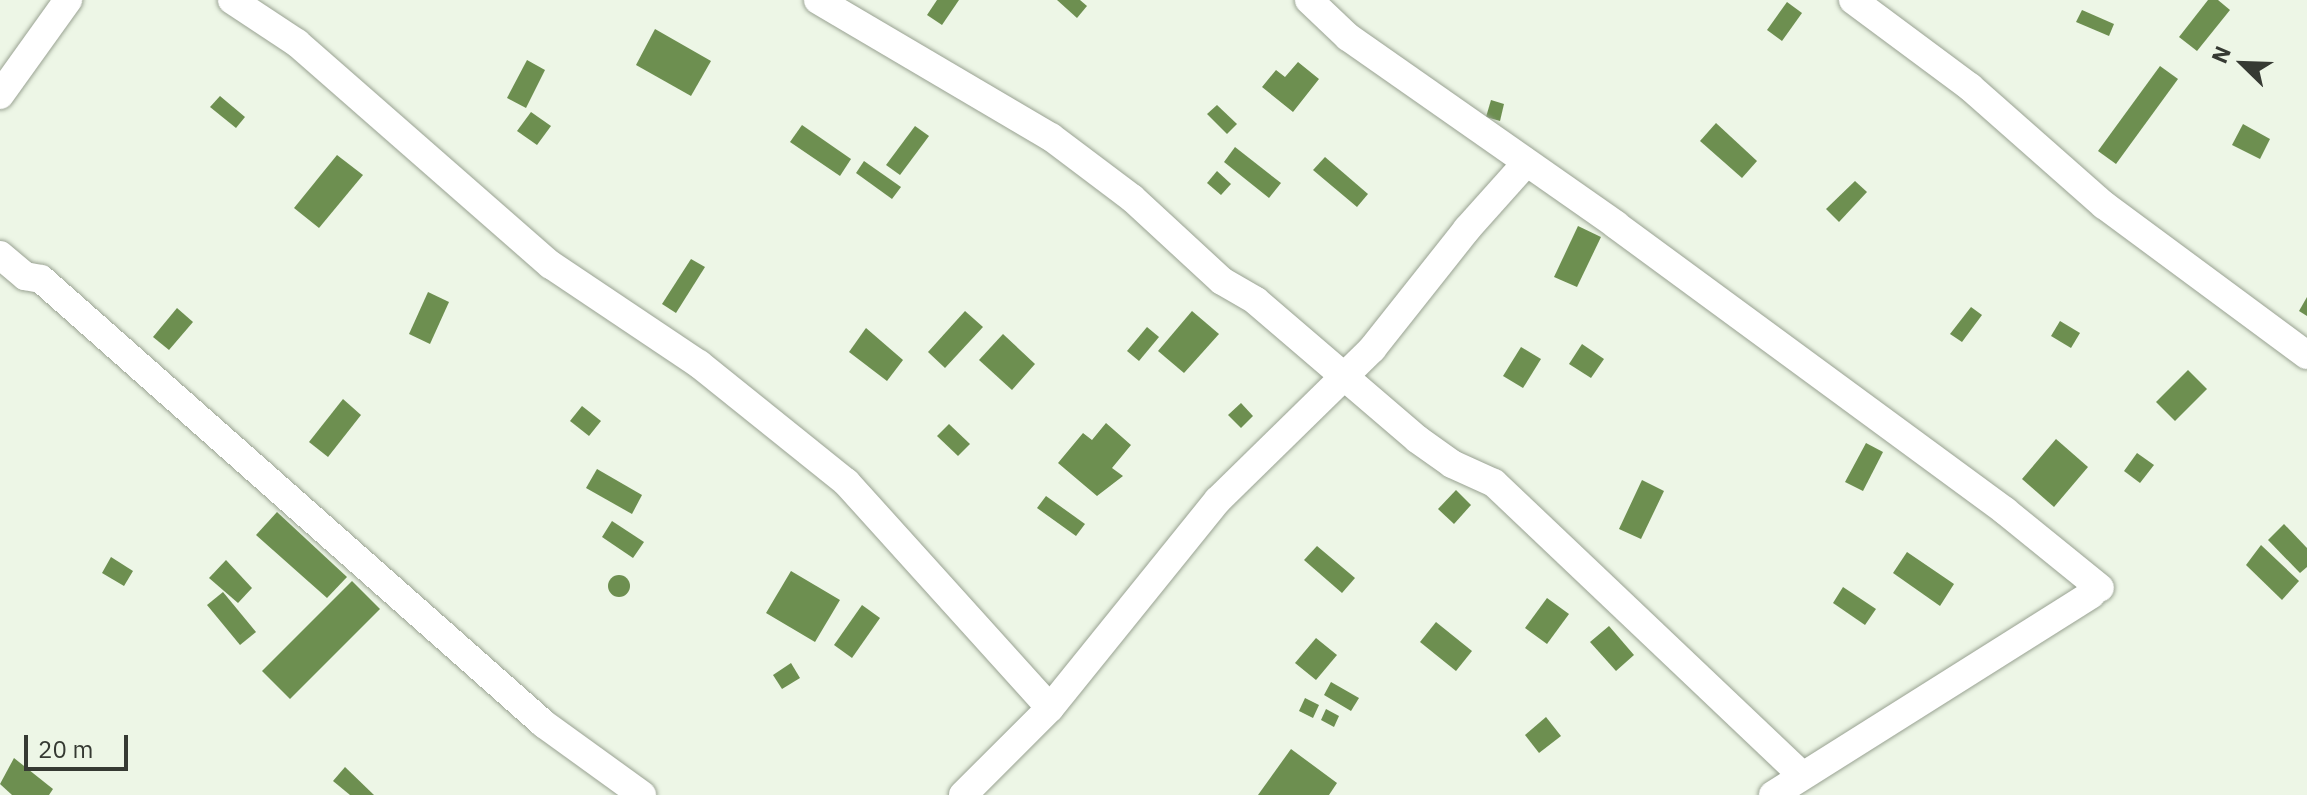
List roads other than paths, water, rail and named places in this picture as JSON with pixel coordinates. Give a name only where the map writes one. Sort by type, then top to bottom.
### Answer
[{"type":"street","points":[[0,95],[68,0]]},
{"type":"street","points":[[232,0],[297,43],[551,265],[699,364],[846,482],[1050,708]]},
{"type":"street","points":[[818,0],[1051,137],[1132,198],[1222,281],[1256,301],[1343,380],[1429,448],[1494,483],[1533,515],[1801,774]]},
{"type":"street","points":[[1309,0],[1348,37],[1423,85],[2005,511],[2096,591],[1987,663],[1801,774],[1773,795]]},
{"type":"street","points":[[1853,0],[1970,87],[2104,205],[2307,355]]},
{"type":"street","points":[[963,795],[1050,708],[1218,500],[1343,380],[1526,163]]},
{"type":"street","points":[[0,255],[25,276],[41,279],[544,724],[642,795]]}]
